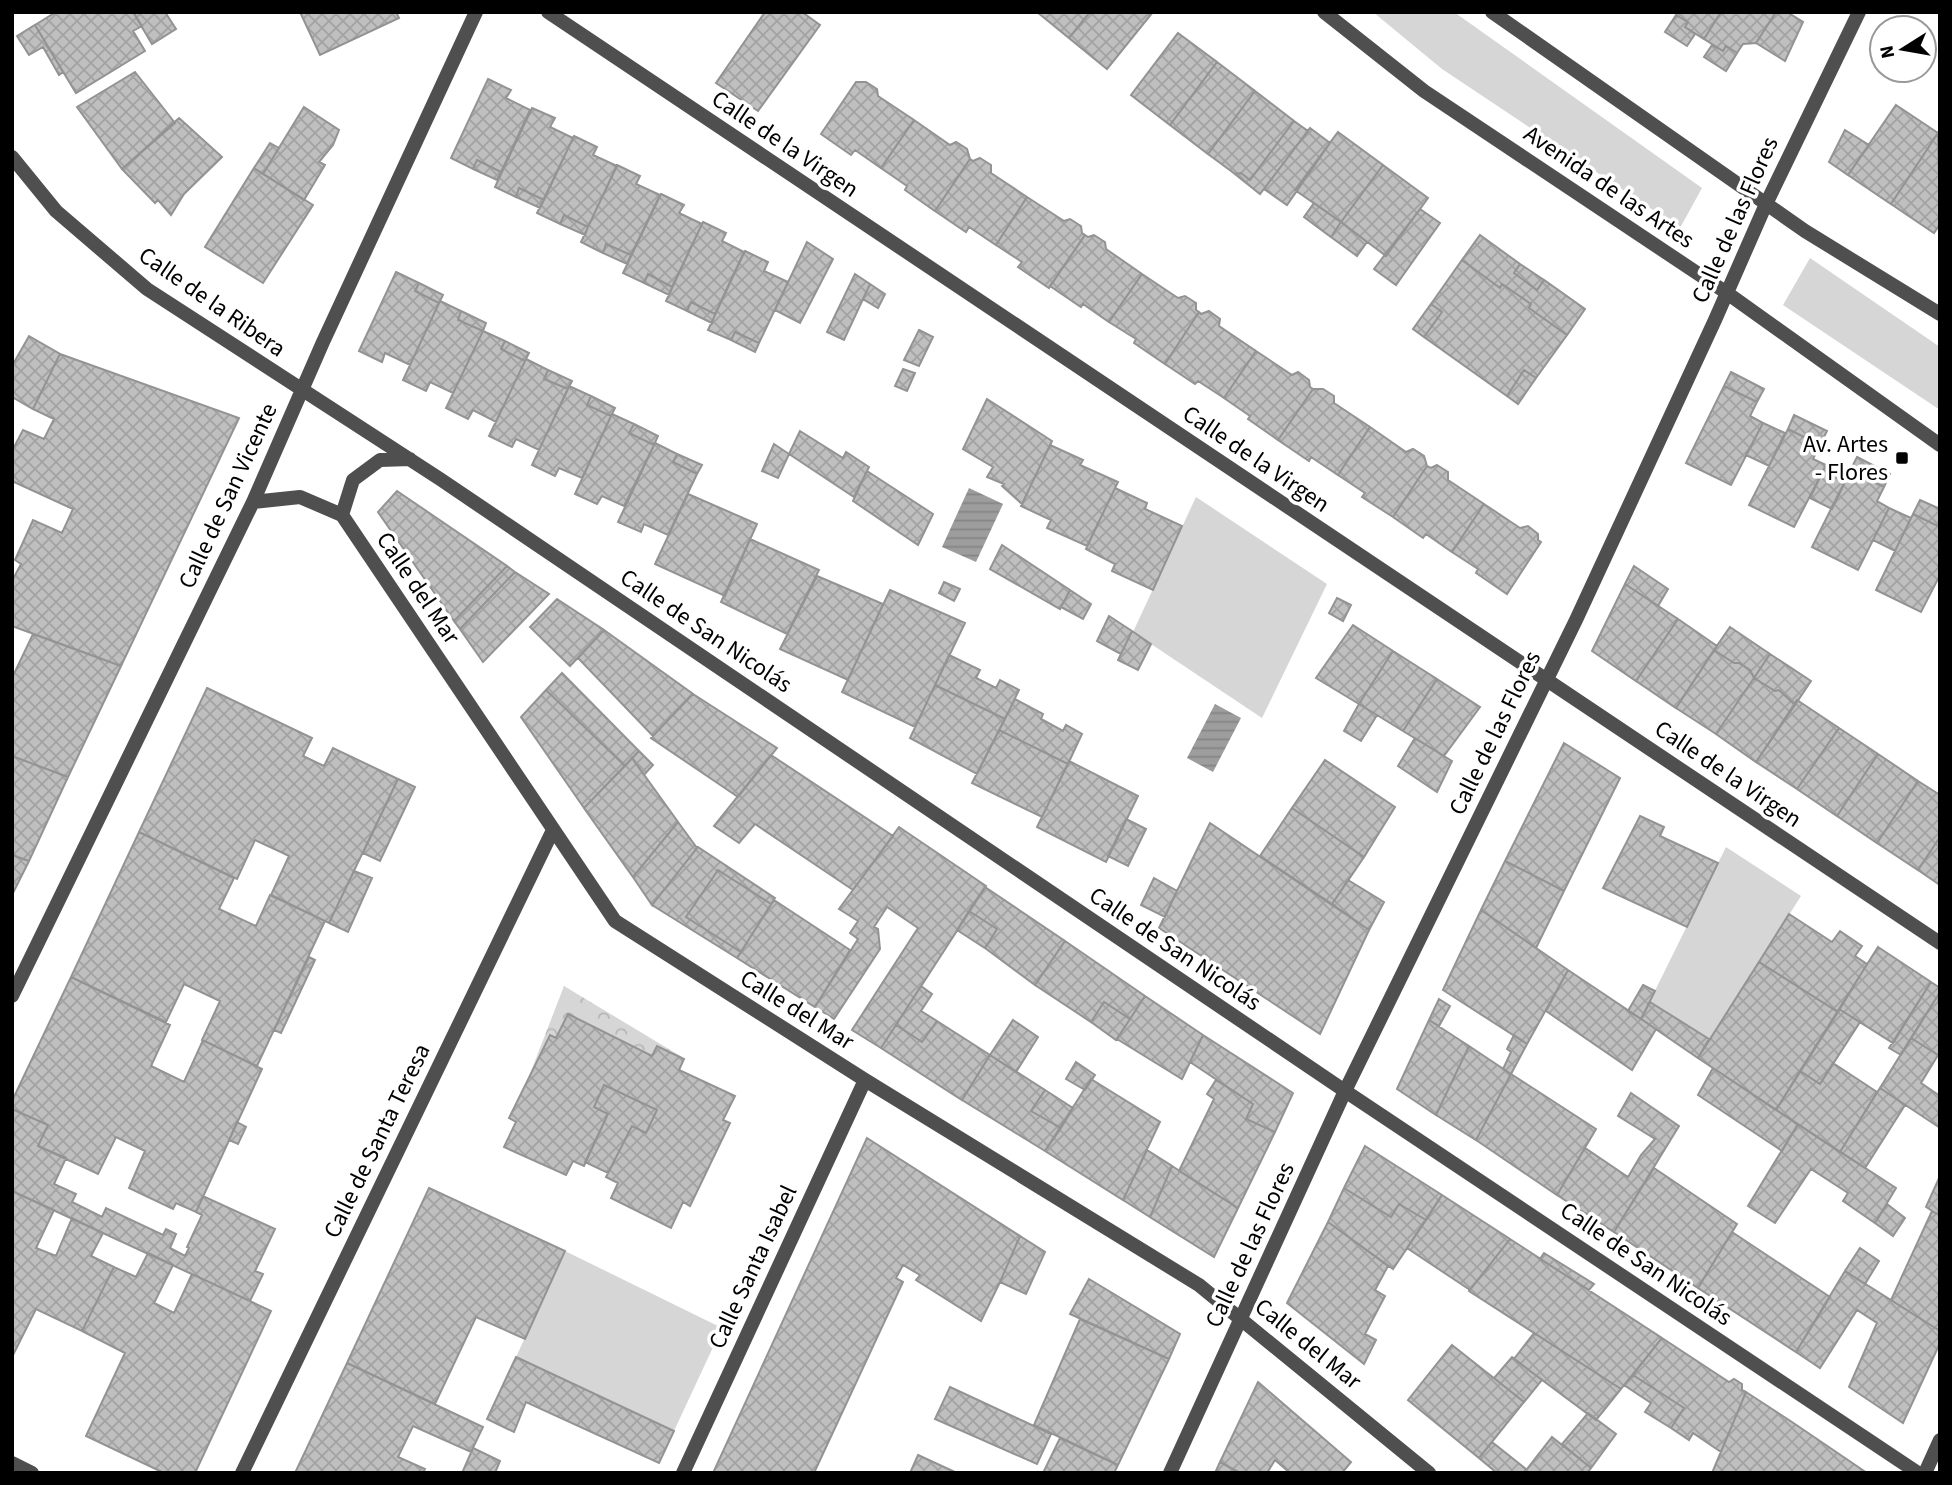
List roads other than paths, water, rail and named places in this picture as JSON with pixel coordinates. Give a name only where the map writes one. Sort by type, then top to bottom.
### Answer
[{"type":"street","name":"Calle de San Vicente","points":[[12,996],[253,502],[476,12]]},
{"type":"street","name":"Calle de la Virgen","points":[[548,12],[1940,943]]},
{"type":"street","name":"Avenida de las Artes","points":[[1324,12],[1424,91],[1727,293],[1940,445]]},
{"type":"street","points":[[1492,12],[1766,204],[1940,314]]},
{"type":"street","name":"Calle de las Flores","points":[[1170,1473],[1345,1091],[1576,620],[1766,204],[1859,12]]},
{"type":"street","name":"Calle de la Ribera","points":[[13,159],[56,211],[148,289],[302,391]]},
{"type":"street","name":"Calle de San Nicolás","points":[[302,391],[410,459],[1345,1091],[1918,1473]]},
{"type":"street","points":[[253,502],[300,497],[342,515],[353,480],[380,460],[410,459]]},
{"type":"street","name":"Calle del Mar","points":[[342,515],[615,921],[865,1080],[1199,1285],[1429,1473]]},
{"type":"street","name":"Calle de Santa Teresa","points":[[242,1473],[553,830]]},
{"type":"street","name":"Calle Santa Isabel","points":[[683,1473],[865,1080]]},
{"type":"street","points":[[1924,1473],[1940,1440]]},
{"type":"street","points":[[12,1463],[32,1473]]},
{"type":"place","name":"Av. Artes - Flores","points":[[1902,458]]}]
